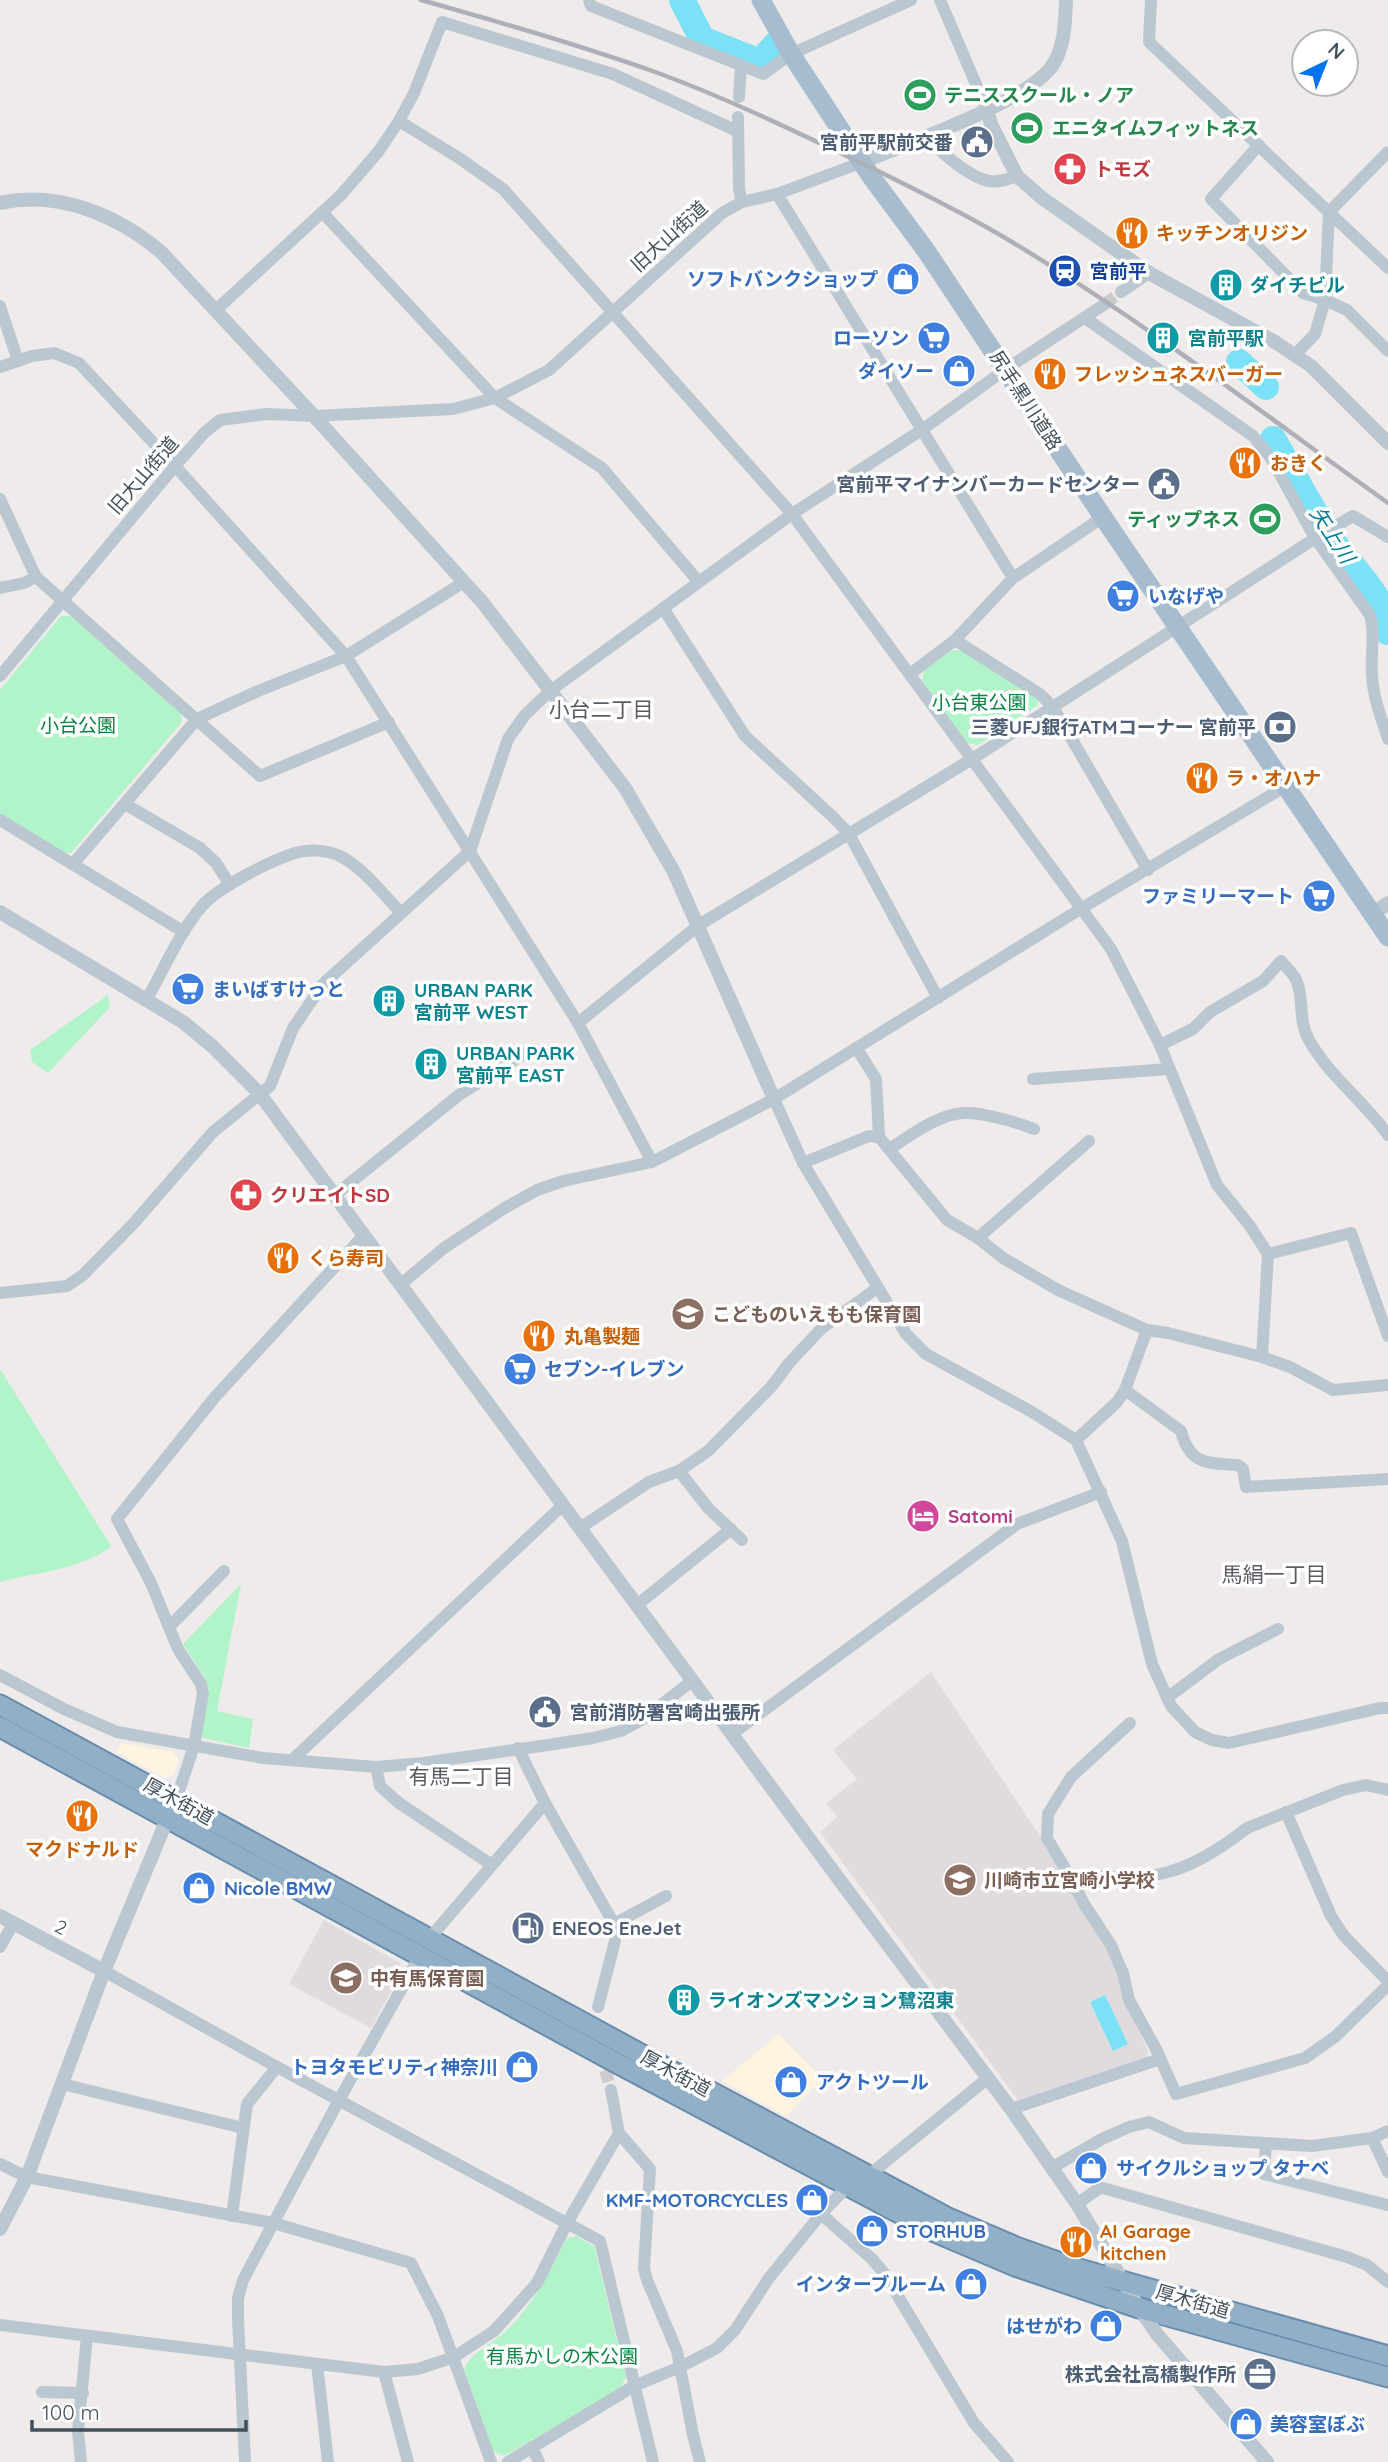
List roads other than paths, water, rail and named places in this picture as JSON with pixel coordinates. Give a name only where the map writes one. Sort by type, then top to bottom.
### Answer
[{"type":"highway","name":"厚木街道","points":[[0,1705],[176,1800],[425,1947],[847,2187],[937,2233],[1015,2266],[1139,2308],[1388,2376]]},
{"type":"highway","name":"厚木街道","points":[[0,1727],[167,1818],[425,1947],[946,2217],[1072,2267],[1388,2356]]},
{"type":"main road","name":"尻手黒川道路","points":[[761,0],[791,54],[870,175],[927,252],[1286,786],[1381,909],[1388,937]]},
{"type":"street","points":[[589,0],[591,6],[763,74],[791,54],[911,0]]},
{"type":"street","points":[[940,0],[991,124],[1017,176],[1067,217],[1149,273],[1275,342],[1311,366],[1388,443]]},
{"type":"street","name":"旧大山街道","points":[[0,676],[175,466],[204,433],[220,420],[267,414],[314,415],[453,409],[495,398],[550,370],[722,213],[742,202],[777,194],[863,162],[987,110],[1043,78],[1054,64],[1061,47],[1066,0]]},
{"type":"street","points":[[1152,0],[1149,42],[1388,268]]},
{"type":"street","points":[[216,310],[341,195],[378,152],[400,121],[414,93],[442,22],[613,74],[737,131]]},
{"type":"street","points":[[739,97],[741,65]]},
{"type":"street","points":[[738,117],[742,202]]},
{"type":"street","points":[[400,121],[503,189],[792,513],[1111,949],[1160,1045],[1217,1185],[1250,1226],[1268,1254],[1262,1357]]},
{"type":"street","points":[[926,135],[934,146],[954,162],[989,181],[1017,176]]},
{"type":"street","points":[[1259,145],[1211,199],[1303,293],[1347,310],[1388,351]]},
{"type":"street","points":[[1295,355],[1315,334],[1325,300],[1329,212],[1386,158]]},
{"type":"street","points":[[777,194],[1013,578]]},
{"type":"street","points":[[0,202],[29,198],[58,201],[84,208],[113,219],[138,233],[161,252],[314,415],[464,582],[530,661],[625,788],[674,872],[803,1163],[906,1334],[926,1354],[1032,1412],[1076,1440],[1122,1541],[1152,1664],[1167,1698],[1181,1719],[1195,1732],[1212,1740],[1228,1743],[1380,1707],[1388,1708]]},
{"type":"street","points":[[322,212],[495,398],[602,468],[698,581]]},
{"type":"street","points":[[1121,292],[1149,273]]},
{"type":"street","points":[[0,1293],[67,1286],[83,1275],[133,1224],[213,1132],[270,1086],[293,1028],[323,984],[470,851],[508,738],[524,715],[550,691],[792,513],[923,429],[1006,369],[1105,304]]},
{"type":"street","points":[[0,306],[18,361]]},
{"type":"street","points":[[1085,318],[1253,436],[1271,458],[1370,615],[1374,626],[1371,672],[1374,696],[1388,739]]},
{"type":"street","points":[[0,367],[54,353],[79,363],[346,656],[578,1023],[652,1162]]},
{"type":"street","points":[[0,499],[36,577],[260,776],[389,722]]},
{"type":"street","points":[[578,1023],[699,925],[972,759],[1318,536],[1353,516],[1388,537]]},
{"type":"street","points":[[910,674],[955,640],[1013,578],[1103,517]]},
{"type":"street","points":[[0,588],[24,583],[36,577]]},
{"type":"street","points":[[74,864],[198,719],[346,656],[464,582]]},
{"type":"street","points":[[663,608],[745,736],[849,834],[938,998]]},
{"type":"street","points":[[955,640],[1040,694],[1053,707],[1148,870]]},
{"type":"street","points":[[401,1285],[452,1243],[537,1190],[563,1181],[652,1162],[774,1099],[1082,908],[1286,786]]},
{"type":"street","points":[[125,804],[200,848],[216,863],[230,885]]},
{"type":"street","points":[[0,820],[184,932]]},
{"type":"street","points":[[147,999],[201,907],[230,885],[296,853],[317,850],[336,854],[355,866],[401,913]]},
{"type":"street","points":[[0,912],[183,1022],[260,1094],[1053,2167],[1157,2334],[1266,2462]]},
{"type":"street","points":[[1160,1045],[1193,1029],[1210,1012],[1263,981],[1281,961],[1297,982],[1307,1037],[1328,1069],[1359,1098],[1388,1135]]},
{"type":"street","points":[[335,1195],[459,1095],[532,1049]]},
{"type":"street","points":[[857,1049],[876,1079],[879,1137],[947,1220],[978,1238],[1003,1258],[1058,1290],[1147,1330],[1262,1357],[1290,1367],[1333,1390],[1388,1385]]},
{"type":"street","points":[[1033,1079],[1169,1069]]},
{"type":"street","points":[[889,1149],[940,1119],[963,1113],[1016,1122],[1034,1129]]},
{"type":"street","points":[[803,1163],[869,1136],[879,1137]]},
{"type":"street","points":[[978,1238],[1089,1141]]},
{"type":"street","points":[[1268,1254],[1351,1233],[1388,1336]]},
{"type":"street","points":[[0,2229],[27,2177],[104,1970],[176,1800],[194,1746],[203,1693],[201,1684],[178,1649],[152,1583],[117,1519],[215,1397],[363,1236]]},
{"type":"street","points":[[580,1528],[649,1482],[679,1471],[708,1451],[771,1387],[821,1329],[877,1288]]},
{"type":"street","points":[[1076,1440],[1117,1402],[1125,1390],[1147,1330]]},
{"type":"street","points":[[1125,1390],[1181,1431],[1197,1458],[1203,1462],[1238,1465],[1242,1469],[1246,1487],[1388,1479]]},
{"type":"street","points":[[679,1471],[709,1509],[742,1541]]},
{"type":"street","points":[[732,1734],[1017,1524],[1101,1492]]},
{"type":"street","points":[[292,1760],[563,1505]]},
{"type":"street","points":[[637,1605],[731,1529]]},
{"type":"street","points":[[169,1627],[223,1571]]},
{"type":"street","points":[[1167,1698],[1219,1659],[1278,1629]]},
{"type":"street","points":[[0,1675],[64,1709],[117,1732],[292,1760],[376,1767],[423,1763],[593,1738],[621,1731],[643,1719],[692,1681]]},
{"type":"street","points":[[1130,1723],[1071,1777],[1048,1814],[1046,1838],[1111,1945],[1123,1973],[1129,2000],[1176,2094],[1305,2058],[1336,2036],[1388,1983],[1344,1936],[1331,1916],[1286,1812]]},
{"type":"street","points":[[517,1748],[614,1924],[615,1941],[598,2007]]},
{"type":"street","points":[[376,1767],[380,1786],[399,1803],[492,1865]]},
{"type":"street","points":[[1072,1880],[1083,1877],[1160,1874],[1194,1861],[1247,1828],[1343,1790],[1366,1786],[1388,1790]]},
{"type":"street","points":[[244,2462],[238,2298],[243,2280],[339,2099],[425,1947],[545,1803]]},
{"type":"street","points":[[614,1924],[666,1896]]},
{"type":"street","points":[[0,1947],[7,1920]]},
{"type":"street","name":"2","points":[[7,1920],[104,1970]]},
{"type":"street","points":[[104,1970],[277,2067],[600,2241],[653,2462]]},
{"type":"street","points":[[1011,2109],[1160,2059]]},
{"type":"street","points":[[232,2216],[247,2104],[277,2067]]},
{"type":"street","points":[[868,2176],[988,2078]]},
{"type":"street","points":[[62,2084],[243,2128]]},
{"type":"street","points":[[611,2090],[619,2133],[650,2169],[644,2268],[646,2280],[677,2351],[700,2462]]},
{"type":"street","points":[[1053,2167],[1102,2139],[1129,2127],[1149,2122],[1184,2138],[1312,2147],[1373,2138],[1388,2131]]},
{"type":"street","points":[[0,2325],[384,2372],[418,2369],[454,2357],[494,2331],[537,2283],[567,2223],[619,2133]]},
{"type":"street","points":[[1373,2138],[1388,2172]]},
{"type":"street","points":[[1266,2144],[1264,2174],[1387,2205]]},
{"type":"street","points":[[0,2164],[27,2177],[273,2223],[411,2263],[438,2316],[491,2462]]},
{"type":"street","points":[[508,2462],[634,2386],[717,2348],[727,2339],[769,2278],[821,2214],[847,2187]]},
{"type":"street","points":[[1077,2204],[1098,2189],[1104,2188],[1347,2257],[1367,2265],[1388,2282]]},
{"type":"street","points":[[821,2214],[884,2273],[974,2423],[1008,2462]]},
{"type":"street","points":[[81,2462],[78,2431],[87,2336]]},
{"type":"street","points":[[317,2364],[328,2462]]},
{"type":"street","points":[[384,2372],[408,2462]]},
{"type":"street","points":[[42,2392],[83,2393]]},
{"type":"street","points":[[532,2447],[539,2462]]},
{"type":"water","points":[[1105,1995],[1128,2044],[1113,2051],[1090,2002]]},
{"type":"waterway","name":"矢上川","points":[[682,0],[702,39],[760,62],[775,45]]},
{"type":"waterway","name":"矢上川","points":[[1239,362],[1266,387]]},
{"type":"waterway","name":"矢上川","points":[[1273,439],[1325,529],[1375,595],[1386,619],[1388,632]]},
{"type":"tunnel","points":[[1105,304],[1121,292]]},
{"type":"tunnel","points":[[600,2053],[611,2090]]},
{"type":"railway","points":[[421,0],[570,43],[685,83],[792,130],[942,203],[1012,242],[1109,304],[1388,503]]},
{"type":"place","name":"テニススクール・ノア","points":[[920,95]]},
{"type":"place","name":"エニタイムフィットネス","points":[[1027,128]]},
{"type":"place","name":"宮前平駅前交番","points":[[977,142]]},
{"type":"place","name":"トモズ","points":[[1070,169]]},
{"type":"place","name":"キッチンオリジン","points":[[1132,233]]},
{"type":"place","name":"宮前平","points":[[1065,271]]},
{"type":"place","name":"ソフトバンクショップ","points":[[903,279]]},
{"type":"place","name":"ダイチビル","points":[[1226,285]]},
{"type":"place","name":"ローソン","points":[[934,338]]},
{"type":"place","name":"宮前平駅","points":[[1163,338]]},
{"type":"place","name":"ダイソー","points":[[959,371]]},
{"type":"place","name":"フレッシュネスバーガー","points":[[1050,374]]},
{"type":"place","name":"おきく","points":[[1245,463]]},
{"type":"place","name":"宮前平マイナンバーカードセンター","points":[[1164,484]]},
{"type":"place","name":"ティップネス","points":[[1265,519]]},
{"type":"place","name":"いなげや","points":[[1123,596]]},
{"type":"place","name":"三菱UFJ銀行ATMコーナー 宮前平","points":[[1280,727]]},
{"type":"place","name":"ラ・オハナ","points":[[1202,778]]},
{"type":"place","name":"ファミリーマート","points":[[1319,896]]},
{"type":"place","name":"まいばすけっと","points":[[188,989]]},
{"type":"place","name":"URBAN PARK 宮前平 WEST","points":[[389,1001]]},
{"type":"place","name":"URBAN PARK 宮前平 EAST","points":[[431,1064]]},
{"type":"place","name":"クリエイトSD","points":[[246,1195]]},
{"type":"place","name":"くら寿司","points":[[283,1258]]},
{"type":"place","name":"こどものいえもも保育園","points":[[688,1314]]},
{"type":"place","name":"丸亀製麺","points":[[539,1336]]},
{"type":"place","name":"セブン-イレブン","points":[[520,1369]]},
{"type":"place","name":"Satomi","points":[[923,1516]]},
{"type":"place","name":"宮前消防署宮崎出張所","points":[[545,1712]]},
{"type":"place","name":"マクドナルド","points":[[82,1816]]},
{"type":"place","name":"川崎市立宮崎小学校","points":[[960,1880]]},
{"type":"place","name":"Nicole BMW","points":[[199,1888]]},
{"type":"place","name":"ENEOS EneJet","points":[[528,1928]]},
{"type":"place","name":"中有馬保育園","points":[[346,1978]]},
{"type":"place","name":"ライオンズマンション鷺沼東","points":[[684,2000]]},
{"type":"place","name":"トヨタモビリティ神奈川","points":[[522,2067]]},
{"type":"place","name":"アクトツール","points":[[791,2082]]},
{"type":"place","name":"サイクルショップ タナベ","points":[[1091,2168]]},
{"type":"place","name":"KMF-MOTORCYCLES","points":[[812,2200]]},
{"type":"place","name":"STORHUB","points":[[872,2231]]},
{"type":"place","name":"AI Garage kitchen","points":[[1076,2242]]},
{"type":"place","name":"インターブルーム","points":[[971,2284]]},
{"type":"place","name":"はせがわ","points":[[1106,2326]]},
{"type":"place","name":"株式会社高橋製作所","points":[[1260,2374]]},
{"type":"place","name":"美容室ぼぶ","points":[[1246,2424]]},
{"type":"district","name":"小台二丁目","points":[[601,710]]},
{"type":"district","name":"馬絹一丁目","points":[[1274,1575]]},
{"type":"district","name":"有馬二丁目","points":[[461,1777]]},
{"type":"park label","name":"小台東公園","points":[[979,702]]},
{"type":"park label","name":"小台公園","points":[[78,725]]},
{"type":"park label","name":"有馬かしの木公園","points":[[562,2356]]}]
